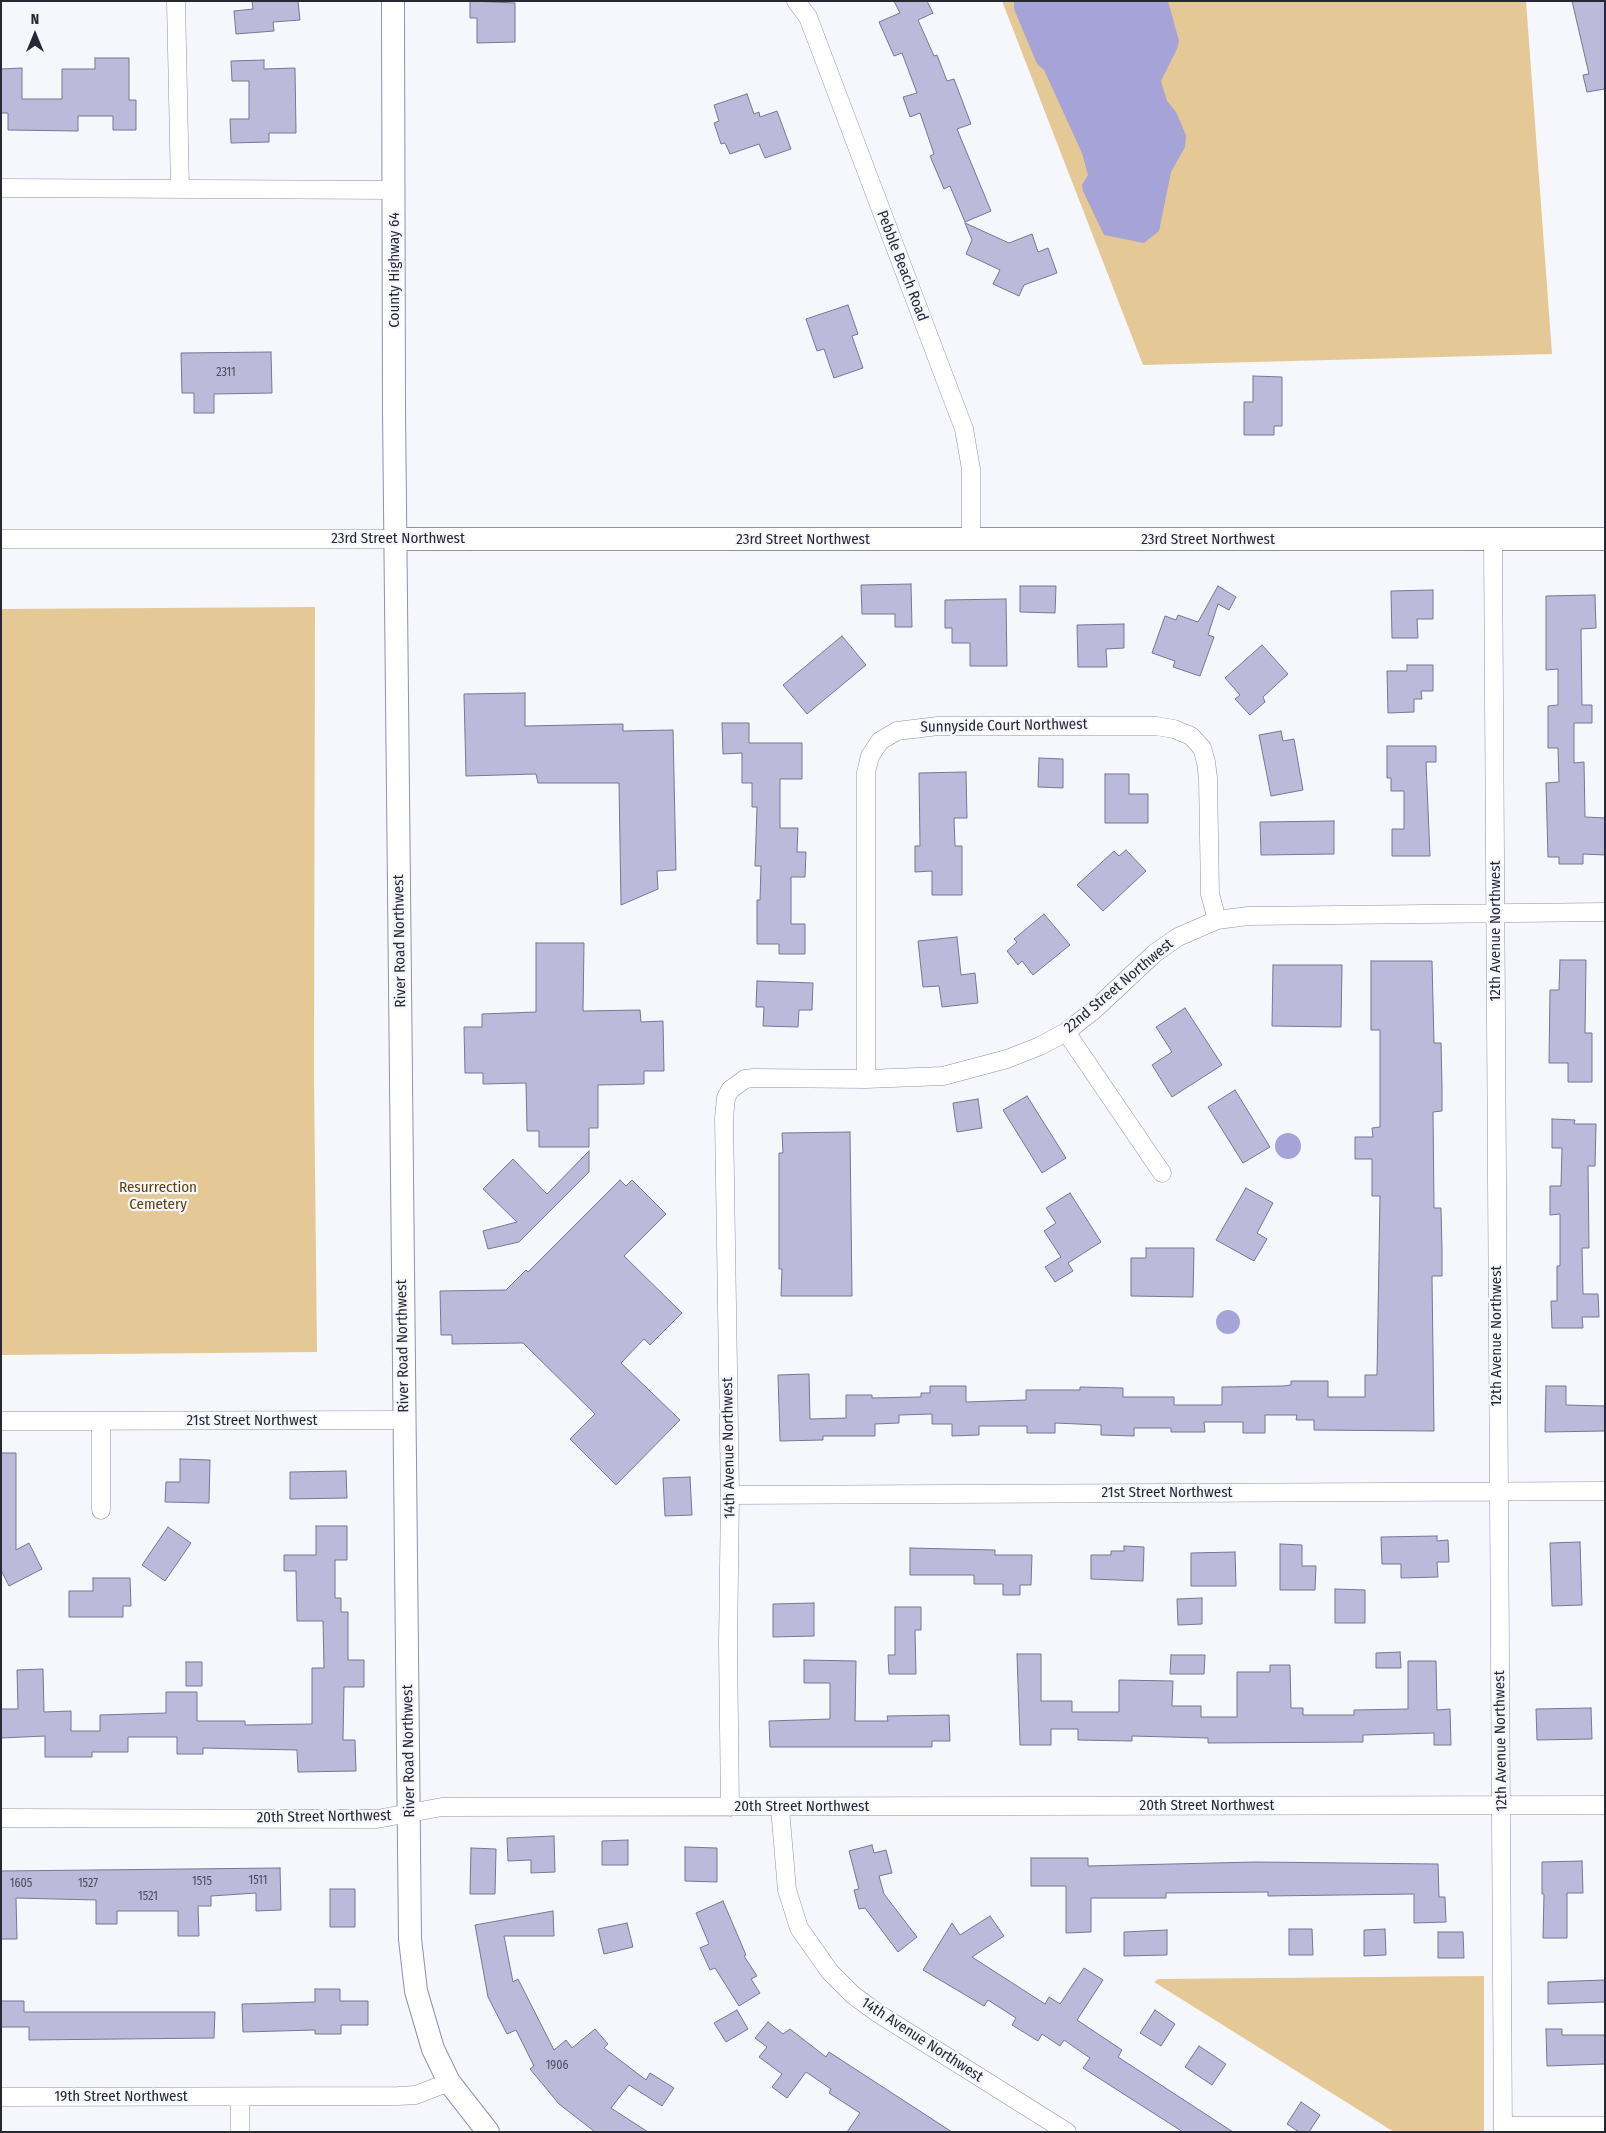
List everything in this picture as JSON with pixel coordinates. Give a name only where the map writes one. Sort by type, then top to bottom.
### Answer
[{"type":"street","points":[[176,1],[180,189]]},
{"type":"street","name":"County Highway 64","points":[[393,1],[396,540]]},
{"type":"street","name":"Pebble Beach Road","points":[[796,1],[808,17],[964,429],[971,469],[971,540]]},
{"type":"street","points":[[1,188],[395,190]]},
{"type":"street","name":"23rd Street Northwest","points":[[1,539],[1605,540]]},
{"type":"street","name":"River Road Northwest","points":[[396,540],[404,1420],[412,1964],[423,2020],[433,2049],[449,2082],[488,2132]]},
{"type":"street","name":"12th Avenue Northwest","points":[[1493,540],[1497,913],[1498,1492],[1502,1805],[1501,1968],[1503,2129]]},
{"type":"street","name":"Sunnyside Court Northwest","points":[[866,1079],[866,774],[870,756],[880,741],[897,730],[938,726],[1156,726],[1174,729],[1191,736],[1202,748],[1208,778],[1210,894],[1217,920]]},
{"type":"street","name":"22nd Street Northwest","points":[[730,1090],[745,1079],[754,1078],[866,1079],[943,1076],[975,1069],[1040,1046],[1066,1032],[1155,953],[1178,937],[1217,920],[1248,916],[1605,912]]},
{"type":"street","points":[[1066,1032],[1162,1173]]},
{"type":"street","name":"14th Avenue Northwest","points":[[730,1090],[726,1098],[724,1118],[730,1495],[728,1645],[730,1807]]},
{"type":"street","name":"21st Street Northwest","points":[[1,1422],[404,1420]]},
{"type":"street","points":[[101,1421],[101,1510]]},
{"type":"street","name":"21st Street Northwest","points":[[730,1495],[1605,1491]]},
{"type":"street","name":"20th Street Northwest","points":[[1,1818],[377,1819],[442,1807],[780,1808],[1605,1805]]},
{"type":"street","name":"14th Avenue Northwest","points":[[780,1808],[784,1864],[790,1898],[800,1928],[830,1972],[853,1995],[879,2014],[1067,2132]]},
{"type":"street","name":"19th Street Northwest","points":[[1,2096],[240,2097],[416,2095],[449,2082]]},
{"type":"street","points":[[240,2097],[240,2132]]},
{"type":"street","points":[[1503,2129],[1605,2126]]},
{"type":"green space","points":[[1002,1],[1526,1],[1552,354],[1143,365]]},
{"type":"green space","name":"Resurrection Cemetery","points":[[315,607],[314,1078],[317,1352],[1,1355],[1,609]]},
{"type":"green space","points":[[1484,1976],[1484,2132],[1394,2132],[1154,1982],[1158,1979]]},
{"type":"water","points":[[1014,1],[1168,1],[1179,41],[1161,81],[1167,101],[1176,112],[1186,135],[1185,147],[1171,172],[1159,231],[1144,243],[1104,235],[1083,191],[1082,185],[1088,175],[1082,153],[1044,70],[1037,64],[1014,9]]},
{"type":"water","points":[[1288,1133],[1297,1137],[1301,1146],[1297,1155],[1288,1159],[1279,1155],[1275,1146],[1279,1137]]},
{"type":"water","points":[[1228,1310],[1237,1313],[1240,1322],[1237,1331],[1228,1334],[1219,1331],[1216,1322],[1219,1313]]},
{"type":"building","points":[[252,1],[298,1],[300,20],[273,22],[274,31],[236,34],[234,11],[253,9]]},
{"type":"building","points":[[470,1],[515,3],[515,42],[477,43],[477,18],[470,18]]},
{"type":"building","points":[[894,1],[927,1],[933,13],[918,20],[934,56],[937,55],[947,81],[954,79],[971,124],[957,129],[991,211],[965,222],[950,186],[944,189],[930,156],[934,154],[920,113],[910,117],[903,97],[917,93],[902,53],[894,56],[879,22],[900,13]]},
{"type":"building","points":[[1572,1],[1605,1],[1605,89],[1587,92],[1583,75],[1589,74]]},
{"type":"building","points":[[95,58],[129,58],[129,100],[136,100],[136,130],[113,130],[113,116],[78,116],[78,131],[8,130],[8,113],[1,113],[1,69],[22,68],[22,99],[62,99],[62,69],[95,69]]},
{"type":"building","points":[[264,60],[264,69],[295,68],[296,133],[269,133],[269,142],[231,143],[230,119],[249,119],[249,81],[232,81],[231,61]]},
{"type":"building","points":[[747,94],[754,114],[759,112],[760,117],[777,111],[791,149],[765,158],[759,144],[730,154],[725,143],[721,144],[714,123],[719,121],[714,105]]},
{"type":"building","points":[[965,223],[1009,243],[1032,234],[1038,252],[1048,248],[1057,273],[1024,285],[1019,296],[993,284],[1000,270],[966,254],[972,240]]},
{"type":"building","points":[[848,305],[858,334],[852,336],[863,368],[834,378],[824,349],[817,351],[806,319]]},
{"type":"building","points":[[271,352],[272,393],[214,394],[214,413],[194,413],[194,393],[182,393],[181,353]]},
{"type":"building","points":[[1253,376],[1282,377],[1282,426],[1274,426],[1274,435],[1244,435],[1244,402],[1253,402]]},
{"type":"building","points":[[911,584],[912,627],[895,627],[895,614],[862,614],[861,585]]},
{"type":"building","points":[[1020,586],[1056,586],[1055,613],[1020,612]]},
{"type":"building","points":[[1218,586],[1236,597],[1229,610],[1218,604],[1208,635],[1214,637],[1200,676],[1173,667],[1175,661],[1152,653],[1165,616],[1176,620],[1178,615],[1198,622]]},
{"type":"building","points":[[1433,590],[1433,619],[1417,619],[1418,638],[1392,638],[1391,591]]},
{"type":"building","points":[[1595,595],[1596,628],[1581,629],[1582,705],[1592,705],[1592,723],[1574,723],[1574,763],[1584,762],[1585,817],[1605,818],[1605,855],[1583,854],[1583,864],[1559,864],[1559,857],[1548,857],[1546,783],[1559,782],[1558,748],[1548,748],[1548,706],[1558,705],[1558,669],[1546,670],[1546,596]]},
{"type":"building","points":[[1006,599],[1007,666],[970,666],[970,643],[952,643],[952,628],[945,628],[945,600]]},
{"type":"building","points":[[1124,624],[1124,648],[1106,649],[1107,667],[1078,667],[1077,625]]},
{"type":"building","points":[[842,636],[866,665],[807,714],[783,685]]},
{"type":"building","points":[[1262,645],[1288,674],[1263,697],[1265,702],[1250,715],[1235,699],[1240,695],[1225,678]]},
{"type":"building","points":[[1407,665],[1433,665],[1433,691],[1421,691],[1422,699],[1414,699],[1414,712],[1388,713],[1387,671],[1407,671]]},
{"type":"building","points":[[525,693],[525,726],[623,724],[623,731],[673,730],[676,870],[657,871],[658,889],[621,905],[619,783],[538,783],[536,774],[466,776],[464,694]]},
{"type":"building","points":[[722,723],[749,723],[749,743],[802,743],[802,779],[780,779],[780,828],[798,828],[797,852],[806,852],[805,877],[791,877],[791,924],[805,924],[805,954],[779,954],[779,944],[757,944],[757,900],[760,900],[761,866],[755,866],[757,807],[752,807],[752,783],[742,783],[742,753],[723,754]]},
{"type":"building","points":[[1281,731],[1283,741],[1294,739],[1303,790],[1271,796],[1259,735]]},
{"type":"building","points":[[1387,746],[1436,746],[1436,762],[1426,762],[1430,856],[1392,856],[1392,829],[1404,829],[1404,791],[1391,791],[1391,778],[1387,778]]},
{"type":"building","points":[[1039,758],[1063,759],[1063,788],[1038,787]]},
{"type":"building","points":[[966,772],[967,818],[954,818],[955,846],[962,846],[962,895],[932,895],[932,871],[915,872],[915,846],[920,846],[919,773]]},
{"type":"building","points":[[1105,774],[1129,774],[1129,794],[1148,794],[1148,823],[1105,823]]},
{"type":"building","points":[[1334,821],[1334,854],[1261,855],[1260,822]]},
{"type":"building","points":[[1126,850],[1146,871],[1103,911],[1077,885],[1114,851],[1119,856]]},
{"type":"building","points":[[1044,914],[1070,945],[1033,975],[1022,961],[1018,965],[1007,951],[1017,942],[1014,939]]},
{"type":"building","points":[[957,937],[961,975],[975,973],[978,1003],[942,1007],[939,986],[923,987],[918,941]]},
{"type":"building","points":[[536,943],[584,943],[583,1011],[640,1010],[641,1022],[663,1021],[664,1071],[644,1071],[644,1084],[598,1085],[598,1128],[589,1128],[589,1147],[539,1147],[539,1131],[527,1131],[526,1083],[483,1084],[483,1073],[465,1073],[464,1027],[482,1027],[482,1014],[536,1012]]},
{"type":"building","points":[[1560,960],[1586,960],[1585,1033],[1592,1033],[1592,1082],[1568,1082],[1568,1063],[1549,1063],[1550,990],[1559,990]]},
{"type":"building","points":[[1371,961],[1432,961],[1434,1043],[1441,1043],[1442,1086],[1442,1111],[1433,1112],[1434,1208],[1441,1208],[1442,1250],[1442,1276],[1432,1276],[1434,1431],[1314,1430],[1314,1420],[1296,1420],[1297,1415],[1265,1415],[1265,1433],[1243,1433],[1243,1422],[1204,1422],[1205,1432],[1171,1432],[1171,1428],[1134,1428],[1134,1436],[1101,1435],[1101,1425],[1055,1423],[1055,1433],[1027,1433],[1027,1426],[979,1426],[979,1435],[952,1436],[952,1424],[932,1424],[932,1414],[899,1415],[899,1423],[875,1424],[875,1436],[823,1436],[823,1440],[780,1441],[778,1375],[809,1374],[810,1419],[846,1418],[846,1395],[872,1395],[872,1398],[921,1397],[921,1393],[930,1393],[930,1386],[966,1386],[966,1402],[1026,1400],[1026,1390],[1080,1390],[1080,1387],[1123,1388],[1123,1397],[1174,1397],[1174,1405],[1222,1405],[1222,1387],[1283,1386],[1291,1385],[1291,1381],[1328,1381],[1328,1397],[1365,1397],[1365,1375],[1377,1375],[1380,1196],[1372,1196],[1372,1159],[1355,1159],[1355,1137],[1373,1137],[1372,1128],[1380,1127],[1380,1030],[1371,1030]]},
{"type":"building","points":[[1273,965],[1342,965],[1341,1027],[1272,1026]]},
{"type":"building","points":[[757,981],[813,983],[812,1010],[799,1010],[798,1027],[763,1026],[764,1007],[756,1007]]},
{"type":"building","points":[[1185,1008],[1222,1065],[1172,1097],[1152,1065],[1172,1052],[1156,1027]]},
{"type":"building","points":[[1235,1090],[1270,1147],[1243,1163],[1208,1107]]},
{"type":"building","points":[[1027,1096],[1066,1158],[1042,1173],[1003,1110]]},
{"type":"building","points":[[978,1099],[982,1128],[957,1132],[953,1103]]},
{"type":"building","points":[[1552,1119],[1575,1120],[1574,1124],[1596,1124],[1595,1166],[1588,1166],[1589,1248],[1582,1248],[1583,1294],[1598,1294],[1599,1317],[1582,1317],[1583,1328],[1552,1328],[1551,1301],[1557,1301],[1557,1266],[1560,1266],[1560,1214],[1550,1215],[1550,1186],[1561,1186],[1562,1148],[1552,1148]]},
{"type":"building","points":[[850,1132],[852,1296],[781,1296],[782,1269],[779,1269],[779,1153],[783,1153],[782,1133]]},
{"type":"building","points":[[589,1151],[589,1172],[519,1242],[488,1249],[483,1231],[517,1222],[483,1189],[513,1159],[547,1194]]},
{"type":"building","points":[[620,1180],[626,1186],[632,1180],[666,1214],[624,1256],[682,1313],[650,1345],[644,1339],[621,1363],[680,1420],[616,1485],[570,1439],[595,1414],[523,1343],[452,1344],[452,1335],[441,1335],[440,1291],[506,1290],[526,1270],[528,1272]]},
{"type":"building","points":[[1246,1188],[1273,1203],[1257,1233],[1267,1239],[1254,1261],[1216,1240]]},
{"type":"building","points":[[1070,1193],[1101,1242],[1068,1263],[1073,1271],[1055,1282],[1045,1267],[1061,1257],[1044,1231],[1056,1223],[1046,1208]]},
{"type":"building","points":[[1146,1248],[1194,1248],[1193,1297],[1131,1296],[1131,1258],[1146,1258]]},
{"type":"building","points":[[1546,1386],[1566,1386],[1566,1405],[1605,1406],[1605,1431],[1545,1432]]},
{"type":"building","points":[[1,1453],[16,1453],[16,1550],[29,1543],[42,1569],[9,1586],[1,1570]]},
{"type":"building","points":[[180,1459],[210,1460],[209,1503],[165,1502],[166,1482],[180,1482]]},
{"type":"building","points":[[346,1471],[347,1498],[290,1499],[290,1472]]},
{"type":"building","points":[[690,1477],[692,1515],[665,1516],[663,1478]]},
{"type":"building","points":[[316,1526],[347,1526],[347,1560],[335,1560],[335,1598],[341,1598],[341,1612],[348,1612],[348,1660],[364,1660],[364,1687],[344,1687],[343,1740],[355,1740],[356,1771],[298,1772],[297,1750],[203,1748],[203,1754],[177,1754],[177,1737],[128,1737],[128,1752],[92,1752],[92,1757],[45,1757],[45,1736],[1,1738],[1,1709],[18,1709],[17,1670],[43,1669],[44,1712],[71,1711],[71,1731],[100,1731],[100,1715],[166,1713],[166,1692],[197,1692],[197,1721],[245,1721],[245,1725],[312,1724],[312,1668],[324,1668],[323,1621],[297,1621],[296,1571],[284,1571],[284,1555],[316,1555]]},
{"type":"building","points":[[168,1527],[191,1543],[165,1581],[142,1565]]},
{"type":"building","points":[[1437,1536],[1437,1541],[1448,1540],[1449,1562],[1437,1562],[1438,1577],[1401,1578],[1401,1564],[1382,1564],[1381,1537]]},
{"type":"building","points":[[1580,1542],[1582,1605],[1552,1606],[1550,1543]]},
{"type":"building","points":[[1280,1544],[1302,1545],[1302,1566],[1316,1566],[1315,1590],[1280,1590]]},
{"type":"building","points":[[1124,1546],[1144,1547],[1143,1581],[1091,1579],[1091,1555],[1111,1555],[1111,1551],[1124,1551]]},
{"type":"building","points":[[910,1548],[995,1550],[995,1555],[1032,1555],[1031,1585],[1020,1585],[1020,1595],[1003,1595],[1003,1584],[974,1584],[974,1575],[910,1575]]},
{"type":"building","points":[[1235,1552],[1236,1586],[1191,1586],[1191,1553]]},
{"type":"building","points":[[93,1578],[130,1578],[131,1606],[123,1606],[123,1617],[69,1617],[69,1591],[93,1591]]},
{"type":"building","points":[[1335,1589],[1365,1590],[1365,1623],[1335,1623]]},
{"type":"building","points":[[1202,1598],[1202,1624],[1178,1625],[1177,1599]]},
{"type":"building","points":[[814,1603],[814,1636],[773,1637],[773,1604]]},
{"type":"building","points":[[895,1607],[921,1607],[921,1630],[915,1630],[916,1674],[889,1674],[888,1655],[895,1655]]},
{"type":"building","points":[[1400,1652],[1401,1668],[1376,1668],[1376,1653]]},
{"type":"building","points":[[1017,1654],[1041,1654],[1041,1701],[1072,1701],[1072,1712],[1119,1712],[1119,1680],[1173,1681],[1172,1706],[1201,1706],[1201,1717],[1237,1717],[1237,1672],[1270,1672],[1270,1665],[1290,1665],[1291,1708],[1303,1708],[1303,1715],[1354,1715],[1354,1710],[1408,1709],[1408,1661],[1436,1661],[1437,1710],[1450,1709],[1451,1745],[1434,1745],[1434,1733],[1363,1735],[1363,1742],[1208,1743],[1208,1738],[1132,1736],[1132,1741],[1078,1740],[1078,1729],[1051,1729],[1051,1745],[1020,1745]]},
{"type":"building","points":[[1171,1655],[1205,1655],[1204,1674],[1170,1674]]},
{"type":"building","points":[[804,1660],[856,1661],[855,1721],[888,1721],[887,1716],[949,1715],[950,1741],[932,1741],[932,1747],[770,1747],[769,1721],[830,1719],[830,1683],[804,1683]]},
{"type":"building","points":[[186,1662],[202,1662],[202,1686],[186,1686]]},
{"type":"building","points":[[1591,1708],[1592,1739],[1537,1740],[1536,1709]]},
{"type":"building","points":[[554,1836],[555,1872],[531,1873],[531,1860],[508,1861],[507,1838]]},
{"type":"building","points":[[628,1840],[628,1865],[602,1865],[602,1841]]},
{"type":"building","points":[[872,1845],[874,1853],[886,1850],[892,1873],[879,1876],[884,1894],[917,1937],[898,1952],[865,1908],[859,1909],[854,1890],[859,1889],[849,1851]]},
{"type":"building","points":[[685,1847],[717,1848],[717,1882],[685,1881]]},
{"type":"building","points":[[471,1848],[496,1849],[495,1894],[470,1894]]},
{"type":"building","points":[[1031,1858],[1088,1858],[1088,1866],[1256,1862],[1438,1864],[1439,1897],[1445,1897],[1446,1922],[1414,1923],[1414,1894],[1268,1896],[1268,1892],[1166,1893],[1166,1898],[1091,1898],[1091,1932],[1066,1933],[1066,1886],[1031,1886]]},
{"type":"building","points":[[1582,1861],[1583,1893],[1567,1893],[1567,1938],[1543,1938],[1544,1894],[1542,1894],[1542,1862]]},
{"type":"building","points":[[280,1868],[281,1910],[256,1911],[256,1893],[211,1896],[211,1906],[198,1906],[199,1936],[178,1936],[178,1911],[117,1911],[117,1924],[96,1924],[96,1900],[16,1898],[17,1939],[1,1939],[1,1871]]},
{"type":"building","points":[[330,1889],[355,1889],[355,1927],[330,1927]]},
{"type":"building","points":[[723,1901],[746,1955],[744,1956],[757,1976],[751,1979],[760,1993],[739,2006],[715,1968],[710,1970],[700,1948],[709,1944],[696,1913]]},
{"type":"building","points":[[553,1911],[554,1936],[504,1936],[513,1982],[518,1979],[554,2050],[566,2040],[572,2048],[595,2029],[608,2044],[604,2048],[646,2080],[650,2073],[674,2088],[662,2106],[629,2085],[611,2108],[648,2132],[595,2132],[559,2104],[530,2069],[534,2066],[516,2030],[507,2034],[488,1997],[475,1925]]},
{"type":"building","points":[[990,1916],[1004,1936],[972,1957],[1045,2004],[1049,1997],[1060,2004],[1084,1968],[1103,1980],[1077,2020],[1122,2050],[1118,2057],[1233,2132],[1183,2132],[1083,2068],[1090,2058],[1064,2040],[1060,2046],[1042,2034],[1038,2041],[1012,2025],[1016,2018],[988,2000],[984,2006],[923,1970],[952,1923],[960,1935]]},
{"type":"building","points":[[627,1923],[633,1947],[604,1954],[598,1929]]},
{"type":"building","points":[[1289,1929],[1312,1929],[1313,1955],[1289,1955]]},
{"type":"building","points":[[1385,1929],[1386,1955],[1364,1956],[1364,1930]]},
{"type":"building","points":[[1167,1930],[1167,1955],[1124,1956],[1124,1932]]},
{"type":"building","points":[[1438,1932],[1463,1932],[1464,1958],[1438,1958]]},
{"type":"building","points":[[1605,1980],[1605,2002],[1548,2004],[1548,1982]]},
{"type":"building","points":[[315,1989],[340,1989],[340,2001],[368,2001],[368,2025],[341,2025],[341,2034],[315,2034],[315,2030],[243,2032],[242,2004],[315,2002]]},
{"type":"building","points":[[1,2001],[24,2001],[24,2012],[215,2012],[214,2038],[29,2040],[29,2027],[1,2027]]},
{"type":"building","points":[[737,2010],[748,2029],[726,2042],[714,2023]]},
{"type":"building","points":[[1155,2010],[1175,2024],[1161,2046],[1140,2033]]},
{"type":"building","points":[[768,2022],[783,2034],[790,2029],[826,2057],[829,2052],[952,2132],[847,2132],[860,2113],[829,2093],[831,2089],[806,2072],[787,2098],[772,2087],[782,2074],[759,2057],[767,2047],[755,2038]]},
{"type":"building","points":[[1546,2029],[1562,2029],[1562,2035],[1605,2035],[1605,2064],[1547,2066]]},
{"type":"building","points":[[1199,2046],[1226,2064],[1212,2085],[1185,2067]]},
{"type":"building","points":[[1301,2102],[1320,2115],[1309,2132],[1299,2132],[1287,2124]]}]
